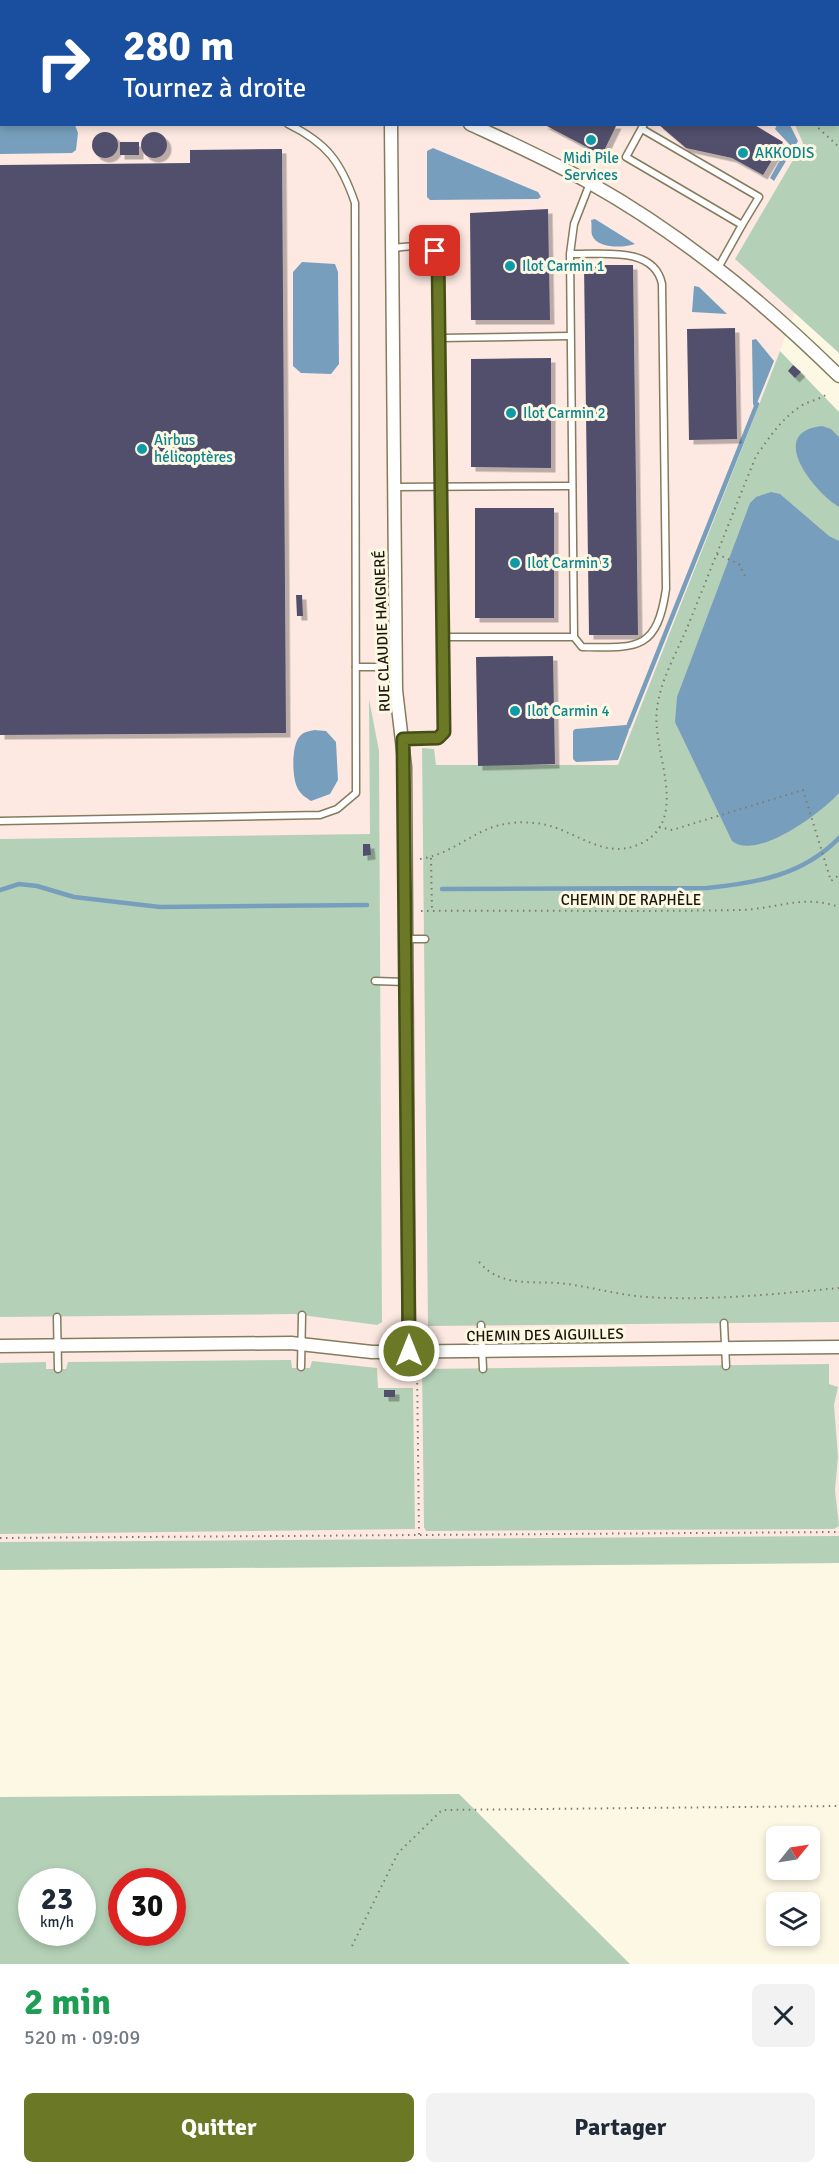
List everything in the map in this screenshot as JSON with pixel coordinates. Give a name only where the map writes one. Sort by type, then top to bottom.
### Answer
[{"type":"street","name":"RUE CLAUDIE HAIGNERÉ","points":[[391,126],[395,668],[403,739],[409,1351]]},
{"type":"street","points":[[475,126],[590,183],[683,242],[771,311],[839,376]]},
{"type":"street","name":"CHEMIN DES AIGUILLES","points":[[0,1346],[302,1344],[372,1352],[839,1347]]},
{"type":"lane","points":[[0,821],[320,815],[338,809],[356,793],[355,203],[346,177],[331,153],[310,135],[292,126]]},
{"type":"lane","points":[[718,268],[759,197],[643,127],[626,157],[742,225]]},
{"type":"lane","points":[[570,254],[641,257],[649,261],[661,276],[667,569],[663,610],[649,638],[631,647],[582,647],[574,637],[570,254],[574,224],[590,183]]},
{"type":"lane","points":[[392,248],[430,247],[435,251],[438,257],[440,338],[444,732],[438,738],[403,739]]},
{"type":"lane","points":[[440,338],[570,336]]},
{"type":"lane","points":[[394,487],[572,486]]},
{"type":"lane","points":[[442,637],[574,637]]},
{"type":"lane","points":[[356,667],[395,668]]},
{"type":"lane","points":[[406,939],[425,939]]},
{"type":"lane","points":[[375,981],[406,982]]},
{"type":"lane","points":[[301,1367],[302,1315]]},
{"type":"lane","points":[[57,1317],[58,1369]]},
{"type":"lane","points":[[724,1323],[726,1366]]},
{"type":"lane","points":[[481,1325],[483,1368]]},
{"type":"path","points":[[816,126],[839,147]]},
{"type":"path","points":[[420,859],[431,858],[482,830],[508,823],[537,823],[552,826],[593,845],[613,850],[643,842],[658,827],[668,804],[657,740],[659,697],[756,456],[779,423],[803,404],[816,401],[827,394]]},
{"type":"path","points":[[717,554],[739,564],[745,576]]},
{"type":"path","points":[[658,827],[672,830],[802,790],[831,881],[839,875]]},
{"type":"path","points":[[431,858],[432,911]]},
{"type":"path","name":"CHEMIN DE RAPHÈLE","points":[[421,911],[743,910],[800,900],[825,902],[839,907]]},
{"type":"path","points":[[478,1262],[496,1277],[512,1282],[558,1283],[645,1297],[762,1295],[839,1288]]},
{"type":"path","points":[[417,1365],[419,1535]]},
{"type":"path","points":[[0,1538],[839,1532]]},
{"type":"path","points":[[352,1946],[398,1852],[442,1810],[839,1806]]},
{"type":"shaded area","points":[[0,126],[838,126],[839,351],[797,307],[618,766],[839,907],[839,1563],[0,1570]]},
{"type":"green space","points":[[795,126],[839,126],[839,353],[735,259],[803,143]]},
{"type":"green space","points":[[780,351],[839,412],[839,1322],[428,1326],[422,748],[434,749],[436,765],[618,765]]},
{"type":"green space","points":[[369,699],[379,751],[382,1322],[377,1325],[294,1314],[0,1317],[0,839],[370,834]]},
{"type":"green space","points":[[291,1360],[292,1368],[310,1368],[312,1361],[377,1368],[378,1388],[413,1388],[415,1529],[0,1534],[0,1363],[46,1362],[46,1369],[66,1369],[68,1362]]},
{"type":"green space","points":[[829,1364],[829,1384],[838,1387],[834,1405],[838,1457],[835,1490],[839,1526],[834,1529],[426,1531],[424,1527],[422,1369]]},
{"type":"green space","points":[[839,1536],[839,1563],[0,1570],[0,1542]]},
{"type":"green space","points":[[459,1794],[630,1964],[0,1964],[0,1797]]},
{"type":"water","points":[[0,126],[75,126],[78,133],[76,150],[72,153],[0,154]]},
{"type":"water","points":[[776,126],[790,126],[798,141],[774,181],[770,178],[789,144],[775,129]]},
{"type":"water","points":[[433,148],[538,192],[541,197],[538,199],[430,200],[427,197],[427,151]]},
{"type":"water","points":[[595,219],[635,244],[618,247],[599,243],[592,235],[591,220]]},
{"type":"water","points":[[302,262],[335,264],[338,272],[339,364],[331,374],[301,373],[293,366],[293,272]]},
{"type":"water","points":[[694,286],[699,287],[727,314],[692,312]]},
{"type":"water","points":[[756,339],[774,361],[755,408],[753,404],[752,340]]},
{"type":"water","points":[[822,426],[831,429],[839,437],[839,507],[829,500],[808,477],[800,464],[796,451],[797,439],[805,431]]},
{"type":"water","points":[[771,492],[780,494],[829,536],[839,541],[839,793],[818,812],[788,832],[757,845],[743,846],[732,841],[675,722],[677,697],[750,503],[756,497]]},
{"type":"water","points":[[626,725],[629,730],[618,760],[576,762],[573,759],[573,731],[575,729]]},
{"type":"water","points":[[314,730],[326,731],[336,742],[338,780],[330,794],[311,801],[297,787],[293,760],[298,739],[304,733]]},
{"type":"building","name":"Midi Pile Services","points":[[547,126],[616,126],[602,155]]},
{"type":"building","name":"AKKODIS","points":[[660,126],[756,126],[783,142],[763,175],[732,158],[686,148]]},
{"type":"building","points":[[105,132],[114,136],[118,145],[114,154],[105,158],[96,154],[92,145],[96,136]]},
{"type":"building","points":[[154,132],[163,136],[167,145],[163,154],[154,158],[145,154],[141,145],[145,136]]},
{"type":"building","points":[[120,142],[139,142],[139,155],[120,155]]},
{"type":"building","name":"Airbus hélicoptères","points":[[282,149],[286,733],[0,735],[0,165],[190,163],[190,150]]},
{"type":"building","name":"Ilot Carmin 1","points":[[548,209],[550,320],[471,320],[470,213]]},
{"type":"building","points":[[584,265],[633,265],[638,635],[589,635]]},
{"type":"building","points":[[735,328],[737,439],[689,440],[687,329]]},
{"type":"building","name":"Ilot Carmin 2","points":[[551,358],[551,468],[471,467],[471,359]]},
{"type":"building","points":[[793,365],[801,372],[795,378],[788,371]]},
{"type":"building","name":"Ilot Carmin 3","points":[[475,508],[554,508],[554,618],[475,618]]},
{"type":"building","points":[[296,595],[302,595],[303,616],[297,616]]},
{"type":"building","name":"Ilot Carmin 4","points":[[553,656],[555,764],[478,766],[476,657]]},
{"type":"building","points":[[363,844],[370,844],[371,855],[363,856]]},
{"type":"building","points":[[384,1390],[395,1390],[395,1397],[384,1397]]},
{"type":"waterway","points":[[628,727],[757,404]]},
{"type":"waterway","points":[[442,889],[726,886],[761,880],[795,869],[825,851],[839,838]]},
{"type":"waterway","points":[[0,890],[19,884],[37,886],[74,897],[160,907],[367,905]]},
{"type":"place","name":"Midi Pile Services","points":[[591,140]]},
{"type":"place","name":"AKKODIS","points":[[743,153]]},
{"type":"place","name":"Ilot Carmin 1","points":[[510,266]]},
{"type":"place","name":"Ilot Carmin 2","points":[[511,413]]},
{"type":"place","name":"Airbus hélicoptères","points":[[142,449]]},
{"type":"place","name":"Ilot Carmin 3","points":[[515,563]]},
{"type":"place","name":"Ilot Carmin 4","points":[[515,711]]},
{"type":"route","points":[[409,1351],[403,739],[438,738],[442,737],[444,732],[440,338],[438,257],[435,251]]}]
